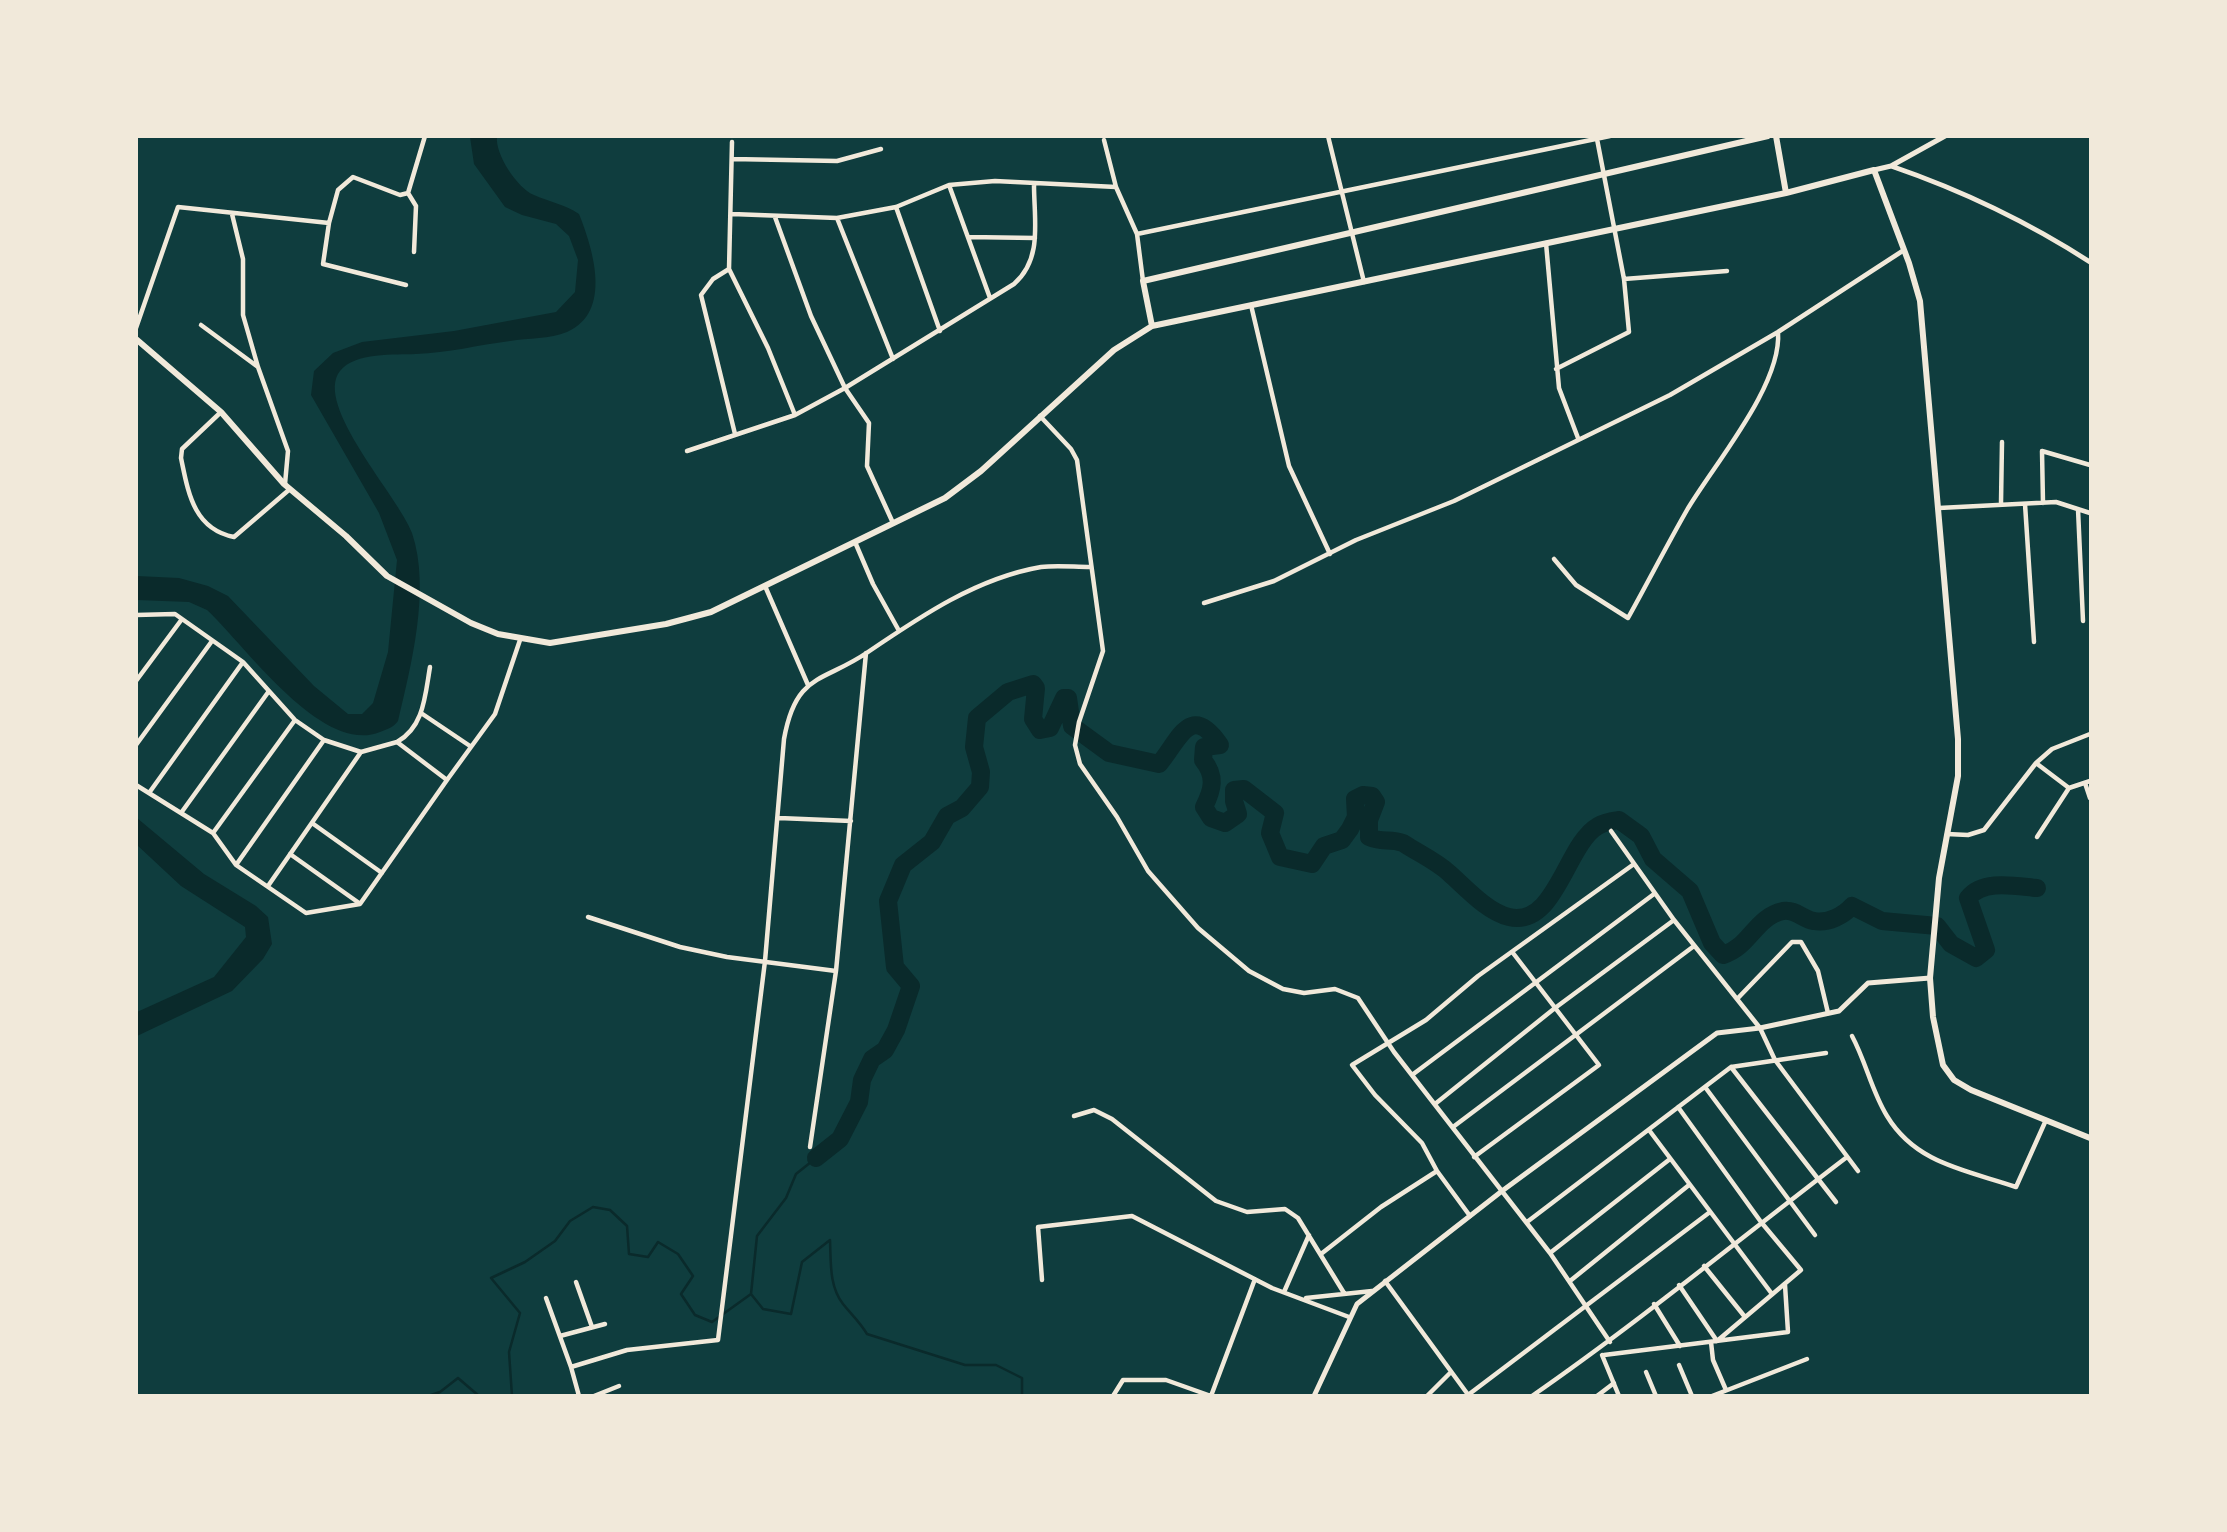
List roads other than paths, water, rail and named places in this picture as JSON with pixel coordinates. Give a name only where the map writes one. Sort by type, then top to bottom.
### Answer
[{"type":"main road","points":[[1152,326],[1143,281],[1768,136]]},
{"type":"main road","points":[[1776,136],[1786,193]]},
{"type":"main road","points":[[136,339],[221,412],[287,486],[346,536],[387,576],[432,604],[471,623],[520,640],[550,643],[666,624],[711,612],[961,488],[1124,341],[1152,326],[1786,193],[1874,170],[1920,301],[1958,739],[1958,776],[1935,919],[1930,978],[1940,1053],[1954,1080],[2091,1138]]},
{"type":"street","points":[[414,252],[416,206],[408,192],[425,136]]},
{"type":"street","points":[[1328,136],[1364,282]]},
{"type":"street","points":[[1137,234],[1343,194],[1610,136]]},
{"type":"street","points":[[1874,170],[1891,166],[1945,136]]},
{"type":"street","points":[[1556,369],[1629,332],[1624,279],[1597,139]]},
{"type":"street","points":[[1104,140],[1116,187],[1137,234],[1143,281]]},
{"type":"street","points":[[732,142],[729,268],[768,348],[795,415]]},
{"type":"street","points":[[732,159],[837,161],[881,149]]},
{"type":"street","points":[[1891,166],[1926,178],[2027,224],[2091,262]]},
{"type":"street","points":[[406,285],[323,264],[329,223],[338,190],[353,177],[400,195],[408,192]]},
{"type":"street","points":[[732,214],[837,218],[896,207],[949,185],[995,181],[1116,187]]},
{"type":"street","points":[[949,185],[990,298]]},
{"type":"street","points":[[687,451],[795,415],[940,331],[1024,275],[1032,261],[1035,237],[1034,185]]},
{"type":"street","points":[[136,328],[178,207],[329,223]]},
{"type":"street","points":[[896,207],[940,331]]},
{"type":"street","points":[[221,412],[182,449],[181,457],[195,513],[225,535],[234,537],[287,486],[288,451],[258,368],[243,315],[243,259],[232,214]]},
{"type":"street","points":[[775,217],[811,316],[845,388],[869,423],[867,466],[893,523]]},
{"type":"street","points":[[837,218],[893,359]]},
{"type":"street","points":[[968,237],[1035,237]]},
{"type":"street","points":[[1546,243],[1559,388],[1578,438]]},
{"type":"street","points":[[1204,603],[1274,581],[1454,501],[1670,395],[1778,332],[1904,250]]},
{"type":"street","points":[[729,268],[713,279],[701,295],[735,434]]},
{"type":"street","points":[[1624,279],[1727,271]]},
{"type":"street","points":[[1251,305],[1289,466],[1330,554]]},
{"type":"street","points":[[201,325],[258,368]]},
{"type":"street","points":[[1554,559],[1576,585],[1628,618],[1686,513],[1769,380],[1779,347],[1778,332]]},
{"type":"street","points":[[1039,415],[1071,449],[1077,460],[1102,651],[1079,723],[1077,737],[1080,764],[1117,817],[1148,871],[1198,928],[1249,971],[1283,989],[1304,993],[1335,989],[1357,998],[1412,1075],[1570,1280],[1610,1342]]},
{"type":"street","points":[[2001,503],[2002,442]]},
{"type":"street","points":[[2043,503],[2042,451],[2091,465]]},
{"type":"street","points":[[1939,508],[2056,502],[2091,513]]},
{"type":"street","points":[[2025,505],[2034,642]]},
{"type":"street","points":[[2078,509],[2083,621]]},
{"type":"street","points":[[854,541],[873,584],[898,629]]},
{"type":"street","points":[[571,1367],[627,1350],[719,1340],[765,961],[786,723],[792,707],[808,685],[820,676],[866,653],[898,629],[991,580],[1043,567],[1090,567]]},
{"type":"street","points":[[765,586],[808,685]]},
{"type":"street","points":[[136,615],[175,614],[243,662],[295,720],[324,740],[362,752],[397,742],[410,735],[421,713],[430,667]]},
{"type":"street","points":[[136,681],[182,619]]},
{"type":"street","points":[[136,745],[212,640]]},
{"type":"street","points":[[136,785],[213,833],[236,865],[306,913],[360,904],[495,714],[520,640]]},
{"type":"street","points":[[810,1147],[836,971],[866,653]]},
{"type":"street","points":[[149,793],[243,662]]},
{"type":"street","points":[[181,813],[269,691]]},
{"type":"street","points":[[421,713],[470,746]]},
{"type":"street","points":[[213,833],[295,720]]},
{"type":"street","points":[[1947,834],[1968,835],[1984,830],[2036,763],[2052,749],[2091,734]]},
{"type":"street","points":[[236,865],[324,740]]},
{"type":"street","points":[[397,742],[447,780]]},
{"type":"street","points":[[268,887],[362,752]]},
{"type":"street","points":[[2036,763],[2069,788]]},
{"type":"street","points":[[2037,837],[2069,788],[2088,782],[2091,798]]},
{"type":"street","points":[[779,818],[851,821]]},
{"type":"street","points":[[312,823],[382,873]]},
{"type":"street","points":[[1611,831],[1654,894],[1760,1028],[1775,1060],[1858,1171]]},
{"type":"street","points":[[290,854],[360,904]]},
{"type":"street","points":[[1470,1216],[1437,1171],[1422,1143],[1375,1095],[1352,1065],[1426,1020],[1479,976],[1634,864]]},
{"type":"street","points":[[1412,1075],[1654,894]]},
{"type":"street","points":[[587,917],[680,947],[836,971]]},
{"type":"street","points":[[1435,1104],[1674,920]]},
{"type":"street","points":[[1738,998],[1792,942],[1801,942],[1818,971],[1828,1013]]},
{"type":"street","points":[[1453,1127],[1694,946]]},
{"type":"street","points":[[1474,1157],[1599,1065],[1513,953]]},
{"type":"street","points":[[1314,1395],[1357,1304],[1503,1191],[1717,1033],[1760,1028],[1828,1013],[1846,1007],[1868,983],[1930,978]]},
{"type":"street","points":[[1852,1037],[1886,1115],[1908,1144],[1928,1158],[2016,1187],[2046,1120]]},
{"type":"street","points":[[1527,1223],[1731,1067],[1826,1053]]},
{"type":"street","points":[[1731,1067],[1836,1202]]},
{"type":"street","points":[[1704,1087],[1815,1235]]},
{"type":"street","points":[[1678,1107],[1761,1222],[1801,1270],[1714,1342]]},
{"type":"street","points":[[1074,1116],[1094,1110],[1112,1119],[1216,1201],[1247,1212],[1284,1209],[1298,1218],[1344,1293]]},
{"type":"street","points":[[1648,1130],[1772,1294]]},
{"type":"street","points":[[1532,1395],[1610,1342],[1679,1284],[1847,1157]]},
{"type":"street","points":[[1549,1253],[1670,1159]]},
{"type":"street","points":[[1321,1254],[1381,1208],[1437,1171]]},
{"type":"street","points":[[1570,1280],[1689,1185]]},
{"type":"street","points":[[1385,1281],[1468,1395],[1710,1212]]},
{"type":"street","points":[[1042,1280],[1038,1227],[1132,1216],[1255,1279],[1349,1317]]},
{"type":"street","points":[[1284,1292],[1309,1234]]},
{"type":"street","points":[[1704,1265],[1745,1317]]},
{"type":"street","points":[[1113,1395],[1123,1380],[1166,1380],[1211,1395],[1255,1279]]},
{"type":"street","points":[[576,1282],[592,1327]]},
{"type":"street","points":[[1679,1284],[1714,1342],[1713,1360],[1726,1390]]},
{"type":"street","points":[[1596,1352],[1604,1355],[1788,1332],[1785,1284]]},
{"type":"street","points":[[1305,1298],[1372,1291]]},
{"type":"street","points":[[545,1298],[579,1395]]},
{"type":"street","points":[[1654,1304],[1680,1346]]},
{"type":"street","points":[[560,1336],[605,1324]]},
{"type":"street","points":[[1604,1355],[1619,1395]]},
{"type":"street","points":[[1712,1395],[1807,1359]]},
{"type":"street","points":[[1679,1365],[1692,1395]]},
{"type":"street","points":[[1427,1395],[1451,1372]]},
{"type":"street","points":[[1646,1372],[1656,1395]]},
{"type":"street","points":[[1597,1395],[1614,1383]]},
{"type":"street","points":[[594,1395],[619,1386]]},
{"type":"water","points":[[470,137],[497,137],[503,161],[527,191],[579,214],[590,244],[596,279],[595,295],[590,310],[581,323],[567,332],[440,352],[376,356],[355,360],[340,371],[335,386],[338,406],[347,428],[412,533],[420,578],[417,627],[398,721],[380,732],[357,735],[334,728],[286,693],[207,610],[189,602],[137,600],[137,576],[179,578],[208,586],[228,596],[314,686],[348,714],[362,714],[373,703],[388,652],[397,560],[379,513],[311,395],[314,371],[333,353],[362,342],[454,331],[556,312],[575,292],[578,260],[569,236],[556,224],[522,215],[505,207],[474,164]]},
{"type":"water","points":[[137,818],[204,874],[256,906],[268,917],[272,944],[263,959],[232,991],[137,1036],[137,1012],[214,977],[246,937],[245,927],[181,886],[137,845]]},
{"type":"waterway","points":[[816,1158],[840,1139],[859,1102],[862,1080],[872,1059],[885,1050],[896,1030],[911,986],[895,967],[888,901],[903,865],[932,842],[947,816],[962,808],[980,787],[981,772],[974,747],[977,718],[1008,692],[1033,684],[1036,688],[1033,719],[1040,730],[1050,728],[1064,698],[1068,698],[1072,726],[1109,753],[1159,764],[1186,729],[1201,726],[1210,732],[1220,745],[1204,747],[1203,760],[1210,772],[1212,783],[1204,807],[1211,818],[1225,823],[1238,814],[1234,790],[1244,789],[1275,813],[1270,833],[1280,857],[1312,864],[1324,846],[1342,840],[1350,829],[1356,817],[1355,799],[1363,795],[1372,796],[1376,802],[1369,820],[1369,837],[1403,843],[1444,869],[1485,905],[1509,917],[1525,917],[1538,910],[1549,898],[1587,836],[1600,825],[1619,820],[1641,836],[1653,859],[1690,891],[1712,943],[1723,955],[1740,946],[1773,914],[1788,911],[1819,922],[1845,913],[1852,906],[1882,921],[1937,926],[1951,944],[1976,958],[1986,950],[1968,898],[1974,892],[1991,886],[2037,888]]},
{"type":"waterway","points":[[751,1294],[757,1236],[786,1198],[796,1174],[816,1158]]},
{"type":"waterway","points":[[512,1396],[509,1352],[520,1313],[491,1278],[525,1262],[555,1241],[570,1221],[593,1207],[610,1210],[627,1226],[629,1254],[648,1257],[658,1242],[678,1254],[693,1276],[681,1294],[695,1315],[712,1322],[751,1294],[763,1309],[791,1314],[802,1262],[830,1240],[835,1290],[867,1334],[965,1365],[996,1365],[1022,1378],[1022,1396]]},
{"type":"waterway","points":[[428,1396],[440,1392],[458,1378],[479,1396]]}]
